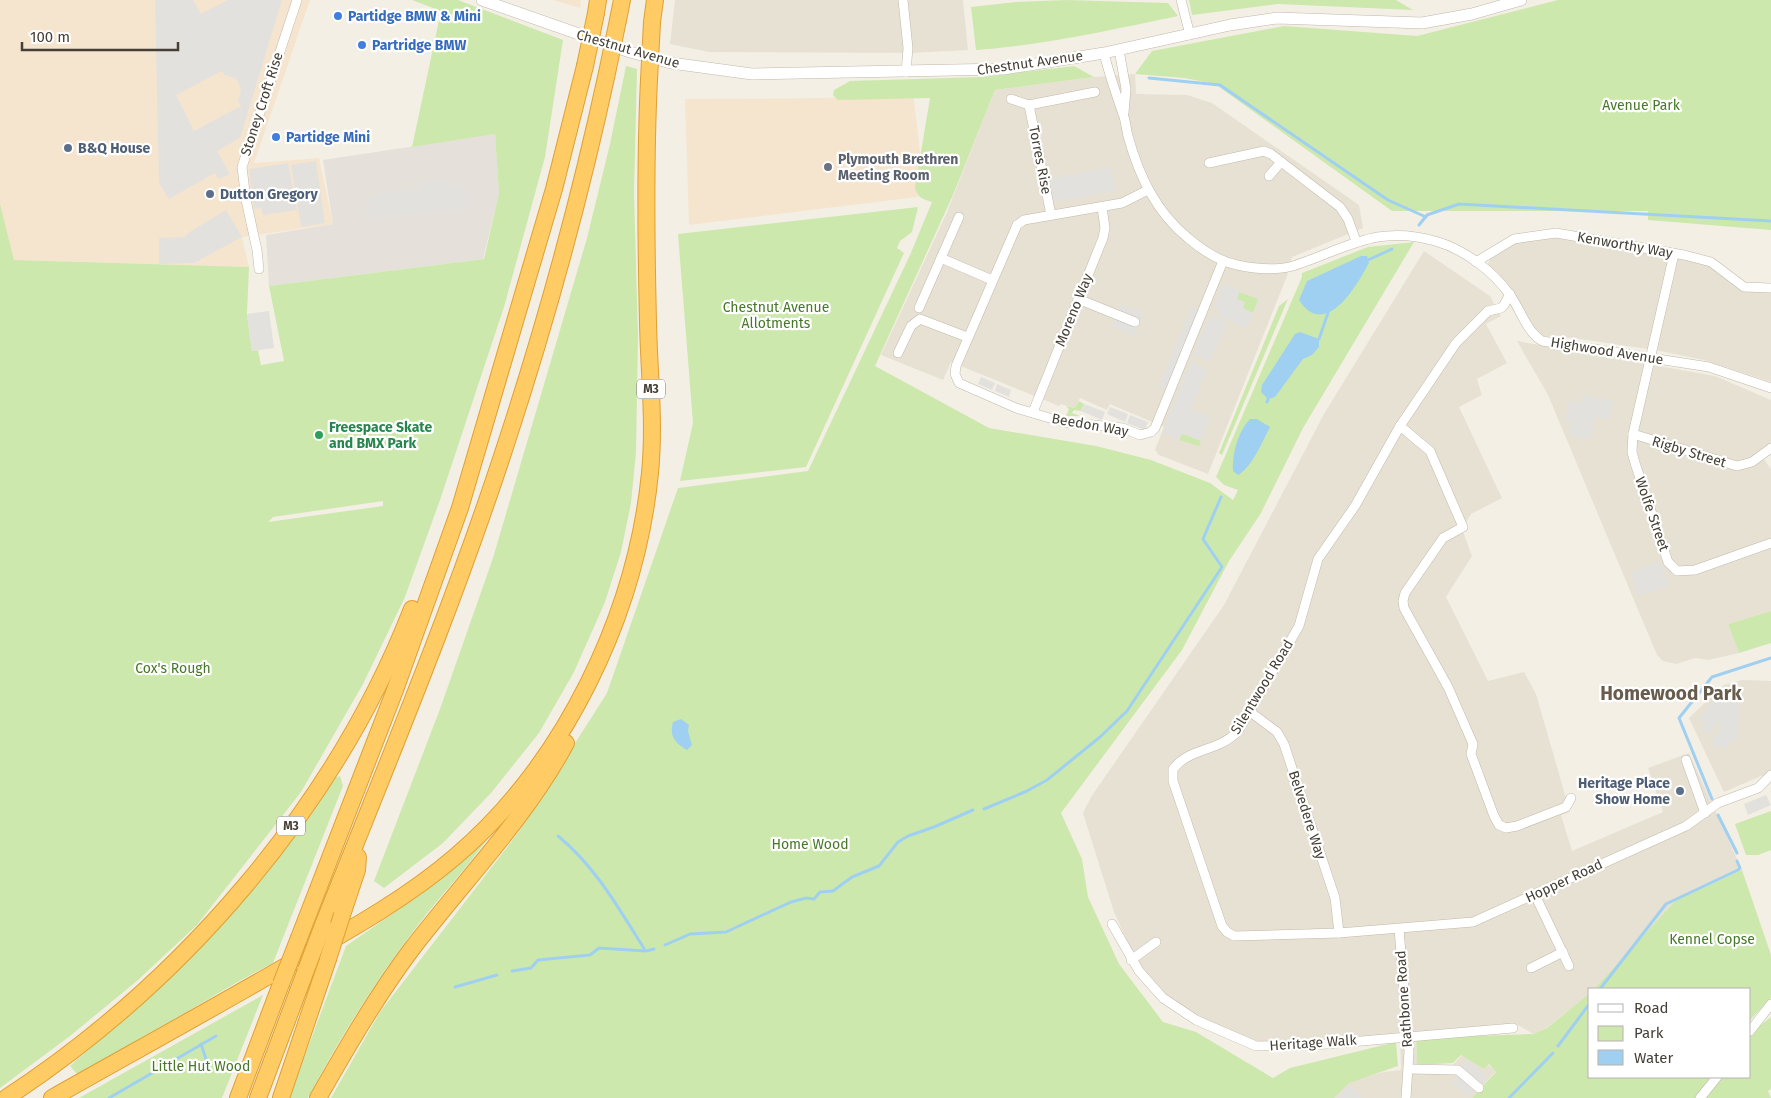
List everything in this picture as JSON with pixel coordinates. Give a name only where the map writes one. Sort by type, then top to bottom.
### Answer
[{"type":"highway","points":[[258,1098],[323,925],[440,630],[506,444],[567,237],[607,73],[622,0]]},
{"type":"highway","name":"M3","points":[[52,1098],[361,923],[430,877],[457,856],[514,796],[551,748],[586,688],[612,629],[626,591],[637,544],[649,476],[652,413],[648,315],[646,157],[652,22],[655,0]]},
{"type":"highway","name":"M3","points":[[238,1098],[395,690],[470,474],[554,189],[585,66],[597,6]]},
{"type":"highway","name":"M3","points":[[6,1098],[43,1074],[96,1033],[158,978],[210,926],[254,875],[320,786],[365,710],[405,627],[452,507],[470,474]]},
{"type":"highway","name":"M3","points":[[318,1098],[360,1024],[406,958],[538,788],[580,716],[586,688]]},
{"type":"highway","points":[[281,1098],[357,870],[362,828]]},
{"type":"street","name":"Stoney Croft Rise","points":[[260,269],[246,200],[242,167],[297,0]]},
{"type":"street","name":"Chestnut Avenue","points":[[482,0],[630,52],[718,71],[752,74],[1004,69],[1104,53],[1230,25],[1277,18],[1422,23],[1472,14],[1521,0]]},
{"type":"street","points":[[903,0],[908,48],[906,72]]},
{"type":"street","points":[[1181,0],[1190,35]]},
{"type":"street","name":"Highwood Avenue","points":[[1119,50],[1126,89],[1124,115]]},
{"type":"street","name":"Highwood Avenue","points":[[1104,53],[1114,91],[1124,115],[1131,144],[1148,190],[1174,226],[1198,246],[1223,261],[1250,268],[1280,268],[1301,263],[1356,241],[1408,235],[1446,244],[1476,262],[1510,294],[1532,332],[1542,341],[1717,369],[1771,388]]},
{"type":"street","points":[[1011,99],[1024,105],[1029,105],[1095,92]]},
{"type":"street","name":"Torres Rise","points":[[1029,105],[1051,215]]},
{"type":"street","points":[[1209,163],[1264,151],[1340,207],[1348,219],[1356,241]]},
{"type":"street","points":[[1269,176],[1281,162]]},
{"type":"street","name":"Beedon Way","points":[[1148,190],[1122,203],[1024,220],[1017,225],[967,337],[955,370],[956,380],[967,388],[1016,408],[1063,422],[1123,428],[1140,435],[1151,432],[1155,428],[1180,371],[1223,261]]},
{"type":"street","name":"Moreno Way","points":[[1033,412],[1103,238],[1105,228],[1102,207]]},
{"type":"street","points":[[919,308],[959,217]]},
{"type":"street","name":"Kenworthy Way","points":[[1476,262],[1514,239],[1556,233],[1598,238],[1711,262],[1744,287],[1771,288]]},
{"type":"street","name":"Wolfe Street","points":[[1674,254],[1633,434],[1632,452],[1635,463],[1672,568],[1677,571],[1695,570],[1771,543]]},
{"type":"street","points":[[941,258],[992,280]]},
{"type":"street","name":"Silentwood Road","points":[[1399,929],[1234,936],[1224,929],[1217,915],[1173,782],[1173,769],[1186,758],[1228,741],[1249,711],[1299,626],[1318,559],[1355,506],[1400,426],[1456,343],[1488,311],[1504,305],[1510,294]]},
{"type":"street","points":[[1078,299],[1135,322]]},
{"type":"street","points":[[898,353],[911,326],[920,319],[967,337]]},
{"type":"street","points":[[1400,426],[1430,451],[1463,527],[1443,538],[1405,593],[1404,608],[1448,687],[1473,744],[1471,754],[1494,816],[1499,825],[1506,828],[1566,807],[1572,798]]},
{"type":"street","name":"Rigby Street","points":[[1633,434],[1737,466],[1752,462],[1771,448]]},
{"type":"street","name":"Belvedere Way","points":[[1249,711],[1277,732],[1284,744],[1335,898],[1339,933]]},
{"type":"street","points":[[1686,760],[1705,813]]},
{"type":"street","name":"Hopper Road","points":[[1399,929],[1473,922],[1686,826],[1718,803],[1758,788],[1771,775]]},
{"type":"street","points":[[1535,895],[1569,966]]},
{"type":"street","name":"Heritage Walk","points":[[1112,924],[1131,960],[1155,991],[1196,1020],[1256,1046],[1315,1045],[1513,1028]]},
{"type":"street","name":"Rathbone Road","points":[[1399,929],[1409,1069],[1406,1098]]},
{"type":"street","points":[[1131,960],[1156,942]]},
{"type":"street","points":[[1532,968],[1563,952]]},
{"type":"street","points":[[1751,1030],[1771,1004]]},
{"type":"street","points":[[1409,1069],[1458,1070],[1479,1088]]},
{"type":"street","points":[[1700,1098],[1716,1078]]},
{"type":"shaded area","points":[[0,0],[310,0],[254,163],[319,158],[333,224],[242,237],[249,267],[14,260],[0,207]]},
{"type":"shaded area","points":[[155,0],[193,0],[201,14],[228,0],[282,0],[240,138],[217,151],[230,174],[219,179],[215,173],[169,199],[159,183]],"holes":[[[222,71],[224,75],[235,78],[239,83],[241,91],[238,100],[241,106],[194,131],[176,95]]]},
{"type":"shaded area","points":[[553,0],[581,0],[580,8]]},
{"type":"shaded area","points":[[675,0],[963,0],[968,50],[910,53],[709,52],[670,44]]},
{"type":"shaded area","points":[[1135,74],[1136,94],[1187,95],[1212,103],[1359,205],[1363,228],[1292,257],[1287,276],[1208,474],[1159,455],[1155,450],[1164,427],[1110,404],[1107,410],[1080,398],[1075,408],[1061,404],[1059,406],[951,362],[943,380],[881,355],[947,212],[995,90],[1094,77]]},
{"type":"shaded area","points":[[913,92],[925,196],[689,225],[685,99],[824,98]]},
{"type":"shaded area","points":[[495,134],[499,193],[483,259],[269,286],[266,235],[333,224],[323,160]]},
{"type":"shaded area","points":[[316,161],[325,223],[301,227],[291,165]]},
{"type":"shaded area","points":[[288,163],[297,210],[263,215],[261,208],[254,209],[249,169]]},
{"type":"shaded area","points":[[1111,167],[1116,191],[1053,202],[1048,179]]},
{"type":"shaded area","points":[[449,179],[450,186],[457,185],[468,192],[470,208],[367,219],[365,203],[375,194],[421,189],[420,182]]},
{"type":"shaded area","points":[[226,210],[242,237],[194,263],[159,264],[159,238],[185,237],[188,233]]},
{"type":"shaded area","points":[[1547,236],[1709,264],[1741,289],[1771,290],[1771,382],[1704,360],[1660,351],[1574,338],[1542,336],[1488,264],[1491,257],[1516,242]]},
{"type":"shaded area","points":[[1424,251],[1490,296],[1501,316],[1486,324],[1507,363],[1477,379],[1482,395],[1459,407],[1502,498],[1471,514],[1462,529],[1472,556],[1446,597],[1488,681],[1524,672],[1536,694],[1570,812],[1561,815],[1572,851],[1663,812],[1648,768],[1689,753],[1742,870],[1675,901],[1595,988],[1588,988],[1587,996],[1546,1028],[1533,1034],[1518,1025],[1415,1033],[1418,1073],[1447,1071],[1468,1049],[1496,1071],[1472,1098],[1332,1098],[1346,1082],[1384,1072],[1401,1070],[1400,1035],[1261,1043],[1188,1011],[1161,990],[1140,965],[1131,950],[1114,912],[1083,813],[1091,797],[1224,605],[1324,414]]},
{"type":"shaded area","points":[[1223,284],[1240,291],[1237,299],[1245,302],[1243,308],[1253,313],[1247,328],[1218,316],[1220,310],[1214,307]]},
{"type":"shaded area","points":[[1121,304],[1144,313],[1134,336],[1112,327]]},
{"type":"shaded area","points":[[1192,306],[1199,309],[1167,389],[1159,386]]},
{"type":"shaded area","points":[[269,311],[274,348],[252,351],[247,314]]},
{"type":"shaded area","points":[[1210,316],[1227,323],[1210,362],[1193,355]]},
{"type":"shaded area","points":[[1517,341],[1715,376],[1771,400],[1771,444],[1760,454],[1771,469],[1771,611],[1728,624],[1739,653],[1708,660],[1695,658],[1676,664],[1663,661],[1657,655],[1548,395]]},
{"type":"shaded area","points":[[1191,362],[1207,369],[1191,409],[1211,418],[1201,441],[1182,434],[1179,440],[1162,433]]},
{"type":"shaded area","points":[[981,377],[995,383],[992,390],[978,384]]},
{"type":"shaded area","points":[[997,384],[1011,390],[1009,397],[995,391]]},
{"type":"shaded area","points":[[1583,395],[1614,401],[1609,420],[1595,417],[1590,439],[1569,435],[1571,422],[1565,421],[1569,400],[1581,402]]},
{"type":"shaded area","points":[[1084,404],[1105,412],[1102,420],[1081,411]]},
{"type":"shaded area","points":[[1110,407],[1128,414],[1125,422],[1107,414]]},
{"type":"shaded area","points":[[1130,415],[1148,422],[1145,430],[1127,423]]},
{"type":"shaded area","points":[[1661,561],[1669,586],[1638,596],[1630,572]]},
{"type":"shaded area","points":[[1742,680],[1771,681],[1771,777],[1761,776],[1724,792],[1689,718],[1724,685]]},
{"type":"shaded area","points":[[1726,693],[1733,693],[1733,702],[1740,703],[1737,742],[1730,741],[1728,748],[1714,747],[1714,734],[1720,734],[1720,722],[1717,723],[1709,735],[1702,730],[1705,724],[1699,720],[1716,696],[1725,702]]},
{"type":"shaded area","points":[[1766,795],[1771,805],[1748,815],[1744,804]]},
{"type":"shaded area","points":[[1467,1060],[1487,1077],[1469,1097],[1452,1082],[1460,1072],[1458,1070]]},
{"type":"shaded area","points":[[1349,1085],[1363,1098],[1337,1098]]},
{"type":"green space","name":"Cox's Rough","points":[[412,0],[458,0],[563,40],[545,157],[504,307],[440,500],[405,597],[363,684],[301,792],[197,925],[138,980],[70,1036],[0,1088],[0,204],[14,260],[249,267],[247,314],[252,351],[258,350],[261,365],[284,361],[269,286],[484,259],[499,193],[495,134],[412,147],[441,11]],"holes":[[[383,501],[383,506],[268,522],[273,517]]]},
{"type":"green space","points":[[1066,0],[1168,3],[1178,16],[1052,41],[976,50],[971,7],[1016,2]]},
{"type":"green space","points":[[1189,0],[1396,0],[1413,10],[1278,4],[1192,15]]},
{"type":"green space","name":"Avenue Park","points":[[1558,0],[1771,0],[1771,230],[1648,220],[1648,211],[1392,211],[1215,84],[1184,78],[1135,74],[1152,51],[1284,26],[1417,36]]},
{"type":"green space","points":[[626,66],[637,69],[634,192],[638,335],[636,452],[631,503],[621,552],[605,602],[574,672],[539,733],[491,793],[443,843],[384,888],[374,881],[440,709],[493,558],[587,238],[610,144]]},
{"type":"green space","name":"Home Wood","points":[[1074,66],[1094,77],[995,90],[953,195],[875,366],[989,428],[1096,446],[1151,460],[1210,483],[1233,500],[1238,490],[1224,485],[1216,477],[1302,277],[1302,273],[1368,247],[1414,242],[1303,428],[1261,513],[1229,561],[1182,650],[1061,813],[1082,859],[1088,897],[1119,964],[1163,1022],[1196,1032],[1273,1078],[1290,1068],[1396,1042],[1398,1066],[1349,1083],[1334,1098],[331,1098],[380,1012],[518,833],[607,693],[678,488],[808,471],[910,255],[932,202],[921,198],[915,188],[930,98],[838,100],[833,95],[834,90],[850,81],[982,77]]},
{"type":"green space","name":"Chestnut Avenue Allotments","points":[[918,207],[912,232],[900,241],[897,248],[904,253],[806,467],[680,481],[693,423],[678,234]]},
{"type":"green space","points":[[1239,292],[1258,299],[1253,313],[1242,308],[1237,299]]},
{"type":"green space","points":[[1288,299],[1222,455],[1219,453],[1279,306]]},
{"type":"green space","points":[[1079,401],[1084,404],[1081,411],[1074,410],[1072,413],[1080,416],[1066,416],[1069,409],[1066,406],[1075,408]]},
{"type":"green space","points":[[1182,433],[1201,441],[1199,446],[1179,440]]},
{"type":"green space","points":[[1771,611],[1771,643],[1739,653],[1728,624]]},
{"type":"green space","points":[[340,776],[343,786],[273,963],[126,1048],[77,1074],[70,1066],[154,991],[331,779]]},
{"type":"green space","points":[[1771,811],[1771,850],[1758,855],[1746,855],[1735,824]]},
{"type":"green space","points":[[499,822],[481,848],[421,921],[390,963],[347,1029],[308,1098],[289,1098],[346,946],[421,894]]},
{"type":"green space","name":"Kennel Copse","points":[[1742,870],[1771,955],[1771,998],[1751,1019],[1751,988],[1595,988],[1675,901]]},
{"type":"green space","name":"Little Hut Wood","points":[[263,995],[222,1098],[79,1098]]},
{"type":"green space","points":[[1588,995],[1588,1078],[1751,1078],[1751,1032],[1771,1017],[1771,1089],[1768,1091],[1771,1098],[1472,1098],[1496,1072],[1489,1064],[1484,1069],[1461,1055],[1453,1063],[1417,1065],[1416,1038],[1533,1034],[1547,1028]]},
{"type":"water","points":[[1361,256],[1367,256],[1369,263],[1356,285],[1339,306],[1329,312],[1319,314],[1309,311],[1299,300],[1307,281]]},
{"type":"water","points":[[1300,332],[1319,339],[1319,347],[1312,355],[1303,359],[1275,397],[1268,399],[1261,392],[1262,385],[1295,334]]},
{"type":"water","points":[[1250,419],[1257,419],[1270,427],[1253,460],[1238,475],[1233,471],[1235,451],[1242,430]]},
{"type":"water","points":[[681,719],[689,725],[688,731],[692,745],[687,750],[676,742],[672,731],[673,722]]},
{"type":"waterway","points":[[1149,78],[1220,85],[1388,200],[1426,217]]},
{"type":"waterway","points":[[1419,225],[1427,215],[1459,204],[1771,221]]},
{"type":"waterway","points":[[1368,260],[1392,249]]},
{"type":"waterway","points":[[1319,339],[1328,313]]},
{"type":"waterway","points":[[984,809],[1027,791],[1047,780],[1100,737],[1127,711],[1222,567],[1203,539],[1221,497]]},
{"type":"waterway","points":[[1712,799],[1679,718],[1712,677],[1771,658]]},
{"type":"waterway","points":[[665,945],[690,934],[726,932],[791,902],[806,898],[814,899],[820,892],[833,891],[852,877],[879,866],[898,842],[908,836],[973,810]]},
{"type":"waterway","points":[[1718,815],[1737,853]]},
{"type":"waterway","points":[[558,836],[572,848],[595,875],[645,950]]},
{"type":"waterway","points":[[1601,988],[1666,904],[1738,870],[1740,868],[1737,861]]},
{"type":"waterway","points":[[512,971],[531,968],[538,960],[590,955],[599,948],[646,951],[654,949]]},
{"type":"waterway","points":[[455,987],[497,975]]},
{"type":"waterway","points":[[1558,1046],[1588,1006]]},
{"type":"waterway","points":[[109,1098],[216,1036]]},
{"type":"waterway","points":[[201,1044],[207,1062]]},
{"type":"waterway","points":[[1509,1098],[1553,1053]]},
{"type":"place","name":"Partidge BMW & Mini","points":[[338,16]]},
{"type":"place","name":"Partridge BMW","points":[[362,45]]},
{"type":"place","name":"Partidge Mini","points":[[276,137]]},
{"type":"place","name":"B&Q House","points":[[68,148]]},
{"type":"place","name":"Plymouth Brethren Meeting Room","points":[[828,167]]},
{"type":"place","name":"Dutton Gregory","points":[[210,194]]},
{"type":"place","name":"Freespace Skate and BMX Park","points":[[319,435]]},
{"type":"place","name":"Heritage Place Show Home","points":[[1680,791]]},
{"type":"district","name":"Homewood Park","points":[[1671,693]]}]
